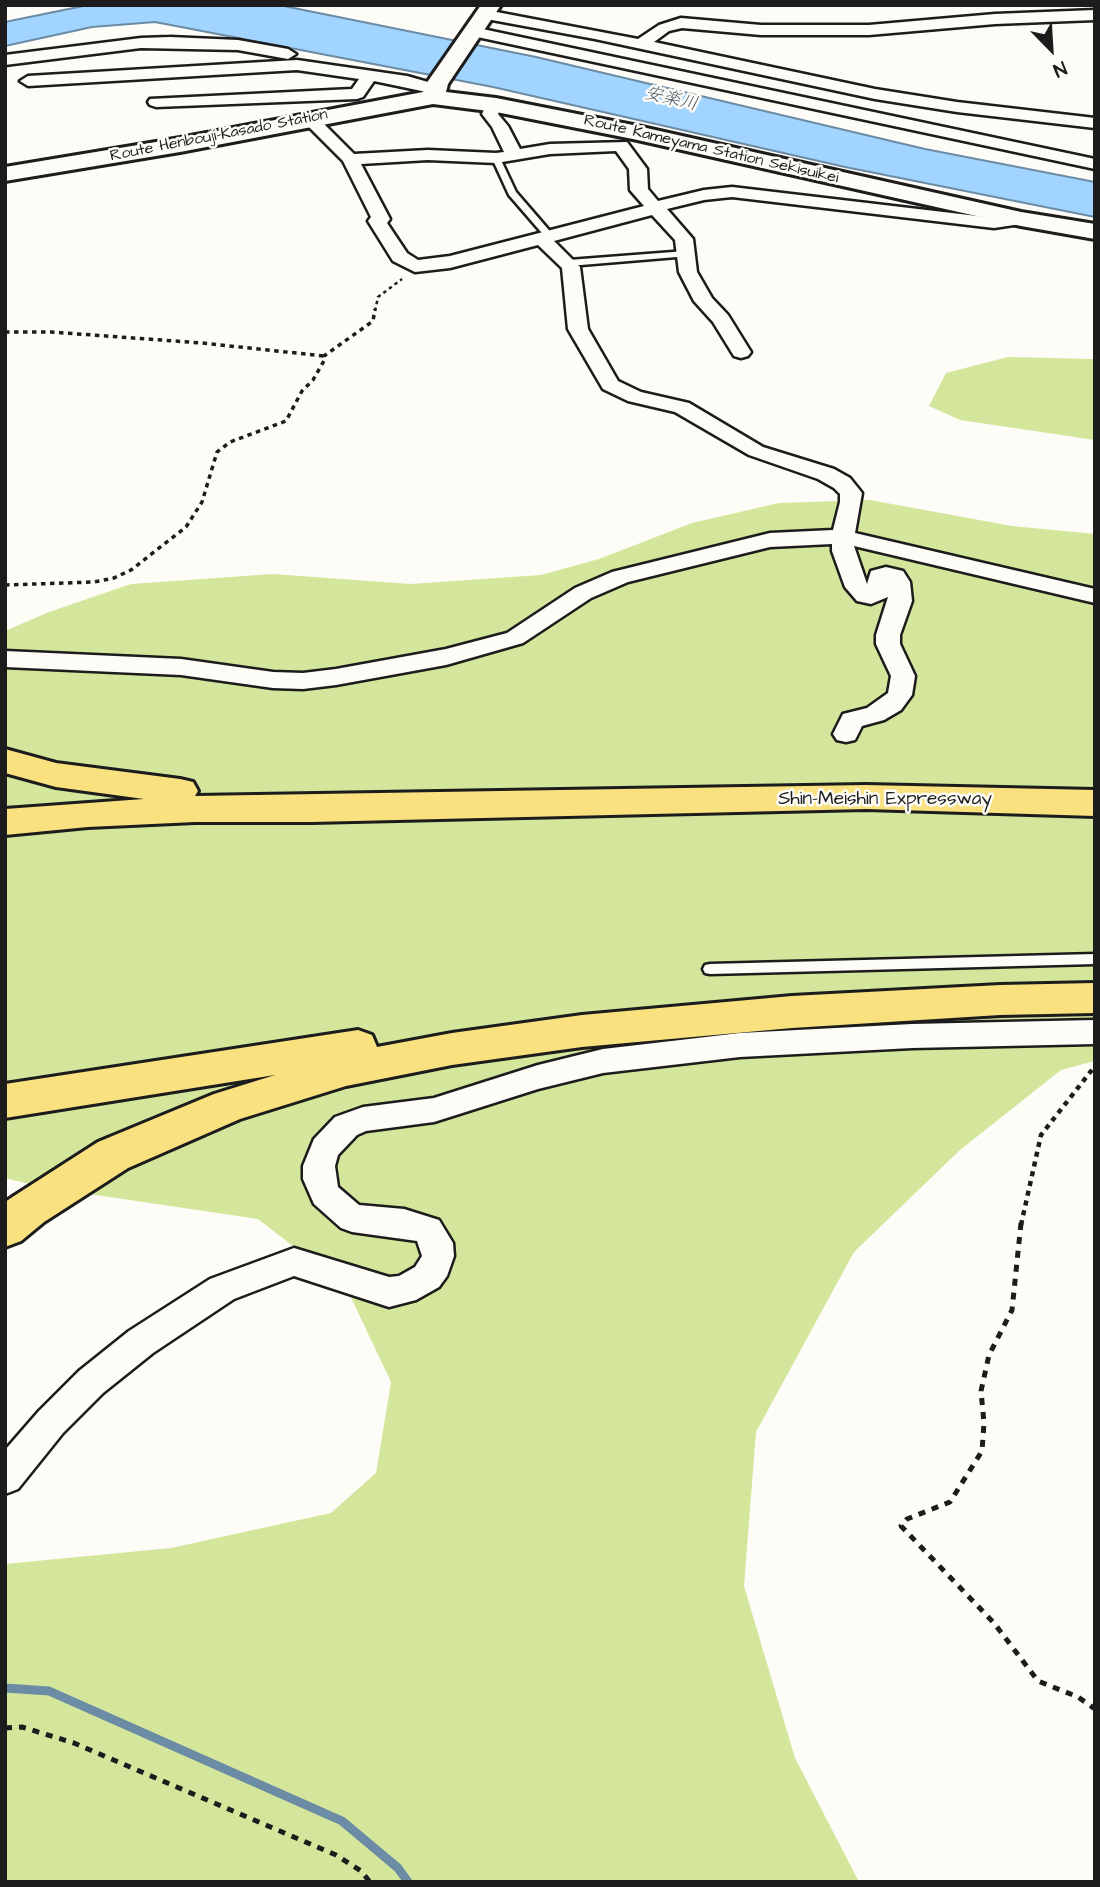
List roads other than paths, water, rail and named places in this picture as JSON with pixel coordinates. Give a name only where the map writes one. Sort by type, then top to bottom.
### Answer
[{"type":"highway","points":[[5,761],[55,775],[178,791],[676,801]]},
{"type":"highway","name":"Shin-Meishin Expressway","points":[[676,801],[866,797],[1095,803]]},
{"type":"highway","points":[[5,822],[88,814],[195,809],[676,801]]},
{"type":"highway","points":[[8,1101],[270,1059],[603,1011],[906,985],[1095,977]]},
{"type":"highway","points":[[5,1228],[29,1209],[113,1155],[175,1127],[279,1089],[346,1070],[452,1049],[582,1031],[792,1012],[1000,1000],[1095,999]]},
{"type":"main road","points":[[435,90],[489,10]]},
{"type":"main road","name":"Route Kameyama Station Sekisuikei","points":[[435,90],[1021,219],[1095,232]]},
{"type":"main road","name":"Route Henbouji-Kasado Station","points":[[5,174],[315,119],[435,90]]},
{"type":"street","points":[[489,10],[876,94],[957,107],[1095,123]]},
{"type":"street","points":[[641,44],[664,28],[681,23],[775,30],[869,30],[1095,14]]},
{"type":"street","points":[[472,34],[1095,164]]},
{"type":"street","points":[[5,60],[141,43],[206,42],[313,58],[435,90]]},
{"type":"street","points":[[29,81],[270,66],[311,67],[407,81]]},
{"type":"street","points":[[156,102],[357,94],[369,76]]},
{"type":"street","points":[[333,94],[315,119],[350,159],[381,219],[377,221],[400,257],[415,266],[450,262],[547,239],[704,195],[732,192],[994,223],[1021,219]]},
{"type":"street","points":[[494,104],[490,114],[500,126],[514,155]]},
{"type":"street","points":[[350,159],[428,155],[496,158],[550,149],[621,146],[638,169],[639,190],[684,239],[688,272],[698,292],[721,319],[741,352]]},
{"type":"street","points":[[547,239],[569,262],[578,329],[610,385],[635,397],[682,407],[756,451],[807,466],[842,483],[851,492],[842,537],[847,562],[857,587],[864,596],[871,597],[879,593],[879,576],[895,576],[899,582],[900,601],[888,635],[888,644],[902,676],[900,695],[892,704],[875,715],[852,720],[846,734]]},
{"type":"street","points":[[5,659],[169,666],[273,680],[303,681],[336,677],[446,657],[515,638],[583,593],[620,577],[769,540],[842,537],[1095,596]]},
{"type":"street","points":[[5,1477],[51,1422],[91,1381],[141,1342],[222,1289],[294,1262],[388,1292],[404,1290],[427,1277],[436,1266],[438,1255],[437,1243],[428,1230],[404,1223],[352,1218],[325,1195],[319,1179],[319,1166],[325,1148],[346,1126],[363,1119],[434,1110],[538,1077],[603,1061],[740,1045],[912,1036],[1095,1032]]},
{"type":"lane","points":[[1088,5],[1095,14]]},
{"type":"lane","points":[[496,158],[512,193],[547,239]]},
{"type":"lane","points":[[569,262],[686,254]]},
{"type":"lane","points":[[709,969],[1095,959]]},
{"type":"water","name":"安楽川","points":[[88,5],[279,5],[536,57],[925,149],[1095,182],[1095,217],[845,167],[493,87],[155,22],[92,27],[5,46],[5,22]]},
{"type":"waterway","points":[[5,1688],[49,1691],[342,1821],[398,1868],[408,1882]]}]
